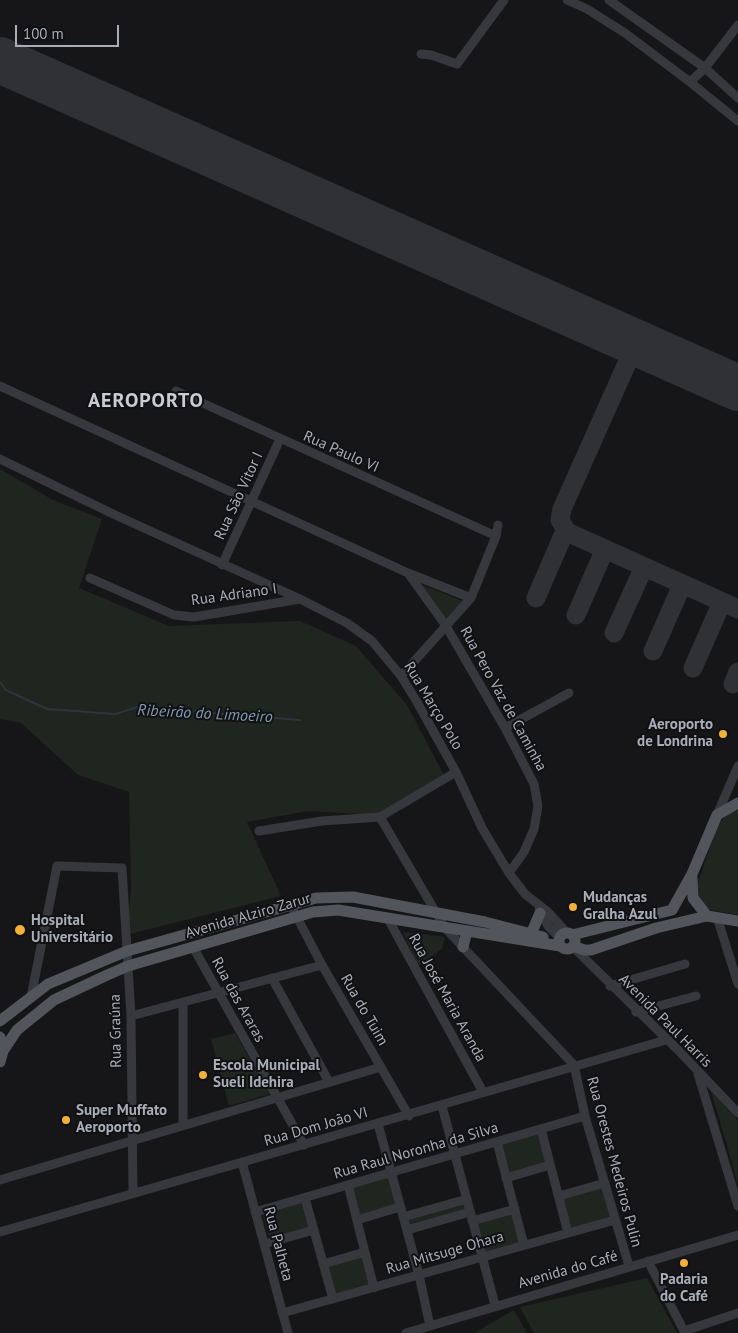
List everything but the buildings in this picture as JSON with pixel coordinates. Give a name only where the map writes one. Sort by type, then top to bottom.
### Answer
[{"type":"main road","points":[[566,941],[672,910],[679,901],[692,874],[717,814],[738,803]]},
{"type":"main road","points":[[692,874],[692,898],[712,917]]},
{"type":"main road","name":"Avenida Alziro Zarur","points":[[0,1021],[48,984],[127,951],[316,898],[353,897],[566,941]]},
{"type":"main road","name":"Avenida Alziro Zarur","points":[[2,1056],[17,1030],[54,1000],[128,966],[314,912],[338,910],[467,931],[566,941]]},
{"type":"main road","points":[[532,934],[539,910]]},
{"type":"main road","points":[[652,916],[656,928]]},
{"type":"main road","points":[[566,941],[584,950],[591,950],[656,928],[712,917],[738,921]]},
{"type":"main road","points":[[462,946],[467,931]]},
{"type":"main road","points":[[0,1037],[2,1056]]},
{"type":"street","points":[[421,54],[431,54],[457,64],[504,0]]},
{"type":"street","points":[[568,0],[625,33],[738,121]]},
{"type":"street","points":[[609,0],[705,68],[738,98]]},
{"type":"street","points":[[690,82],[705,68],[738,26]]},
{"type":"street","name":"Rua Pero Vaz de Caminha","points":[[0,386],[254,500],[408,572],[471,598]]},
{"type":"street","name":"Rua Paulo VI","points":[[176,391],[280,440],[496,536]]},
{"type":"street","name":"Rua São Vitor I","points":[[222,565],[254,500],[280,440]]},
{"type":"street","name":"Rua Março Polo","points":[[0,459],[112,514],[300,599],[347,623],[372,641],[401,676],[456,772],[482,828],[509,874],[539,910],[548,912],[566,941]]},
{"type":"street","points":[[401,676],[471,598],[496,536],[498,525]]},
{"type":"street","name":"Rua Pero Vaz de Caminha","points":[[408,572],[446,626],[505,728],[534,784],[538,806],[534,829],[524,852],[509,874]]},
{"type":"street","name":"Rua Adriano I","points":[[90,578],[174,615],[194,617],[300,599]]},
{"type":"street","points":[[505,728],[569,693]]},
{"type":"street","points":[[717,814],[738,766]]},
{"type":"street","points":[[258,831],[322,820],[380,818],[456,772]]},
{"type":"street","points":[[380,818],[445,928],[574,1065]]},
{"type":"street","name":"Rua Graúna","points":[[31,997],[58,866],[122,868],[131,1016],[133,1193]]},
{"type":"street","name":"Rua do Tuim","points":[[290,904],[298,916],[322,965],[409,1116]]},
{"type":"street","name":"Rua José Maria Aranda","points":[[387,917],[483,1092]]},
{"type":"street","points":[[712,917],[737,980]]},
{"type":"street","name":"Avenida Paul Harris","points":[[566,941],[636,1012],[679,1051],[738,1113]]},
{"type":"street","name":"Rua das Araras","points":[[193,947],[304,1145]]},
{"type":"street","points":[[610,986],[685,964]]},
{"type":"street","points":[[131,1016],[183,1004],[322,965]]},
{"type":"street","points":[[272,978],[329,1082]]},
{"type":"street","points":[[636,1012],[696,996]]},
{"type":"street","points":[[183,1004],[183,1125]]},
{"type":"street","points":[[639,1047],[654,1029]]},
{"type":"street","name":"Rua Dom João VI","points":[[0,1232],[409,1116],[574,1065],[666,1040]]},
{"type":"street","name":"Rua Orestes Medeiros Pulin","points":[[574,1065],[585,1116],[629,1266]]},
{"type":"street","points":[[0,1180],[381,1067]]},
{"type":"street","points":[[697,1071],[738,1206]]},
{"type":"street","points":[[442,1106],[495,1305]]},
{"type":"street","name":"Rua Raul Noronha da Silva","points":[[255,1212],[585,1116]]},
{"type":"street","points":[[378,1124],[419,1275],[430,1326]]},
{"type":"street","points":[[541,1129],[568,1233]]},
{"type":"street","points":[[497,1142],[524,1245]]},
{"type":"street","name":"Rua Palheta","points":[[242,1162],[288,1333]]},
{"type":"street","points":[[506,1178],[550,1165]]},
{"type":"street","points":[[559,1196],[604,1183]]},
{"type":"street","points":[[348,1185],[374,1288]]},
{"type":"street","points":[[305,1198],[333,1299]]},
{"type":"street","points":[[403,1217],[467,1198]]},
{"type":"street","points":[[357,1220],[400,1207]]},
{"type":"street","points":[[406,1230],[514,1208]]},
{"type":"street","name":"Rua Mitsuge Ohara","points":[[282,1313],[616,1220]]},
{"type":"street","points":[[264,1244],[314,1230]]},
{"type":"street","name":"Avenida do Café","points":[[406,1333],[495,1305],[738,1235]]},
{"type":"street","points":[[323,1264],[365,1252]]},
{"type":"street","points":[[648,1261],[685,1332],[738,1313]]},
{"type":"shaded area","points":[[0,469],[53,500],[102,519],[79,588],[169,626],[300,621],[356,646],[407,705],[444,775],[378,815],[308,811],[247,822],[281,896],[130,934],[128,914],[131,890],[129,792],[78,775],[21,723],[0,719]]},
{"type":"shaded area","points":[[422,585],[463,601],[447,623]]},
{"type":"shaded area","points":[[738,810],[738,915],[711,910],[698,897],[697,886],[717,826],[727,814]]},
{"type":"shaded area","points":[[403,932],[445,937],[442,949],[418,966]]},
{"type":"shaded area","points":[[235,1033],[270,1094],[229,1106],[211,1039]]},
{"type":"shaded area","points":[[711,1091],[738,1120],[738,1185],[724,1135]]},
{"type":"shaded area","points":[[538,1133],[546,1163],[509,1174],[501,1144]]},
{"type":"shaded area","points":[[389,1175],[397,1205],[359,1217],[351,1187]]},
{"type":"shaded area","points":[[603,1188],[612,1218],[571,1229],[563,1199]]},
{"type":"shaded area","points":[[465,1201],[467,1211],[409,1227],[406,1219]]},
{"type":"shaded area","points":[[303,1202],[310,1228],[270,1239],[262,1214]]},
{"type":"shaded area","points":[[512,1212],[520,1244],[484,1254],[476,1223]]},
{"type":"shaded area","points":[[363,1255],[370,1286],[334,1296],[327,1265]]},
{"type":"shaded area","points":[[647,1278],[677,1333],[534,1333],[520,1307]]},
{"type":"shaded area","points":[[514,1310],[527,1333],[474,1333]]},
{"type":"waterway","name":"Ribeirão do Limoeiro","points":[[0,682],[6,690],[47,709],[115,714],[138,707],[300,720]]},
{"type":"taxiway","points":[[636,343],[562,509],[560,520],[567,532],[738,609]]},
{"type":"taxiway","points":[[536,598],[565,531]]},
{"type":"taxiway","points":[[576,615],[605,549]]},
{"type":"taxiway","points":[[614,633],[644,567]]},
{"type":"taxiway","points":[[653,651],[682,585]]},
{"type":"taxiway","points":[[693,668],[722,602]]},
{"type":"taxiway","points":[[733,684],[738,672]]},
{"type":"runway","points":[[0,60],[738,388]]},
{"type":"place","name":"Aeroporto de Londrina","points":[[723,734]]},
{"type":"place","name":"Mudanças Gralha Azul","points":[[573,907]]},
{"type":"place","name":"Hospital Universitário","points":[[20,930]]},
{"type":"place","name":"Escola Municipal Sueli Idehira","points":[[203,1075]]},
{"type":"place","name":"Super Muffato Aeroporto","points":[[66,1120]]},
{"type":"place","name":"Padaria do Café","points":[[684,1263]]},
{"type":"district","name":"AEROPORTO","points":[[146,401]]}]
